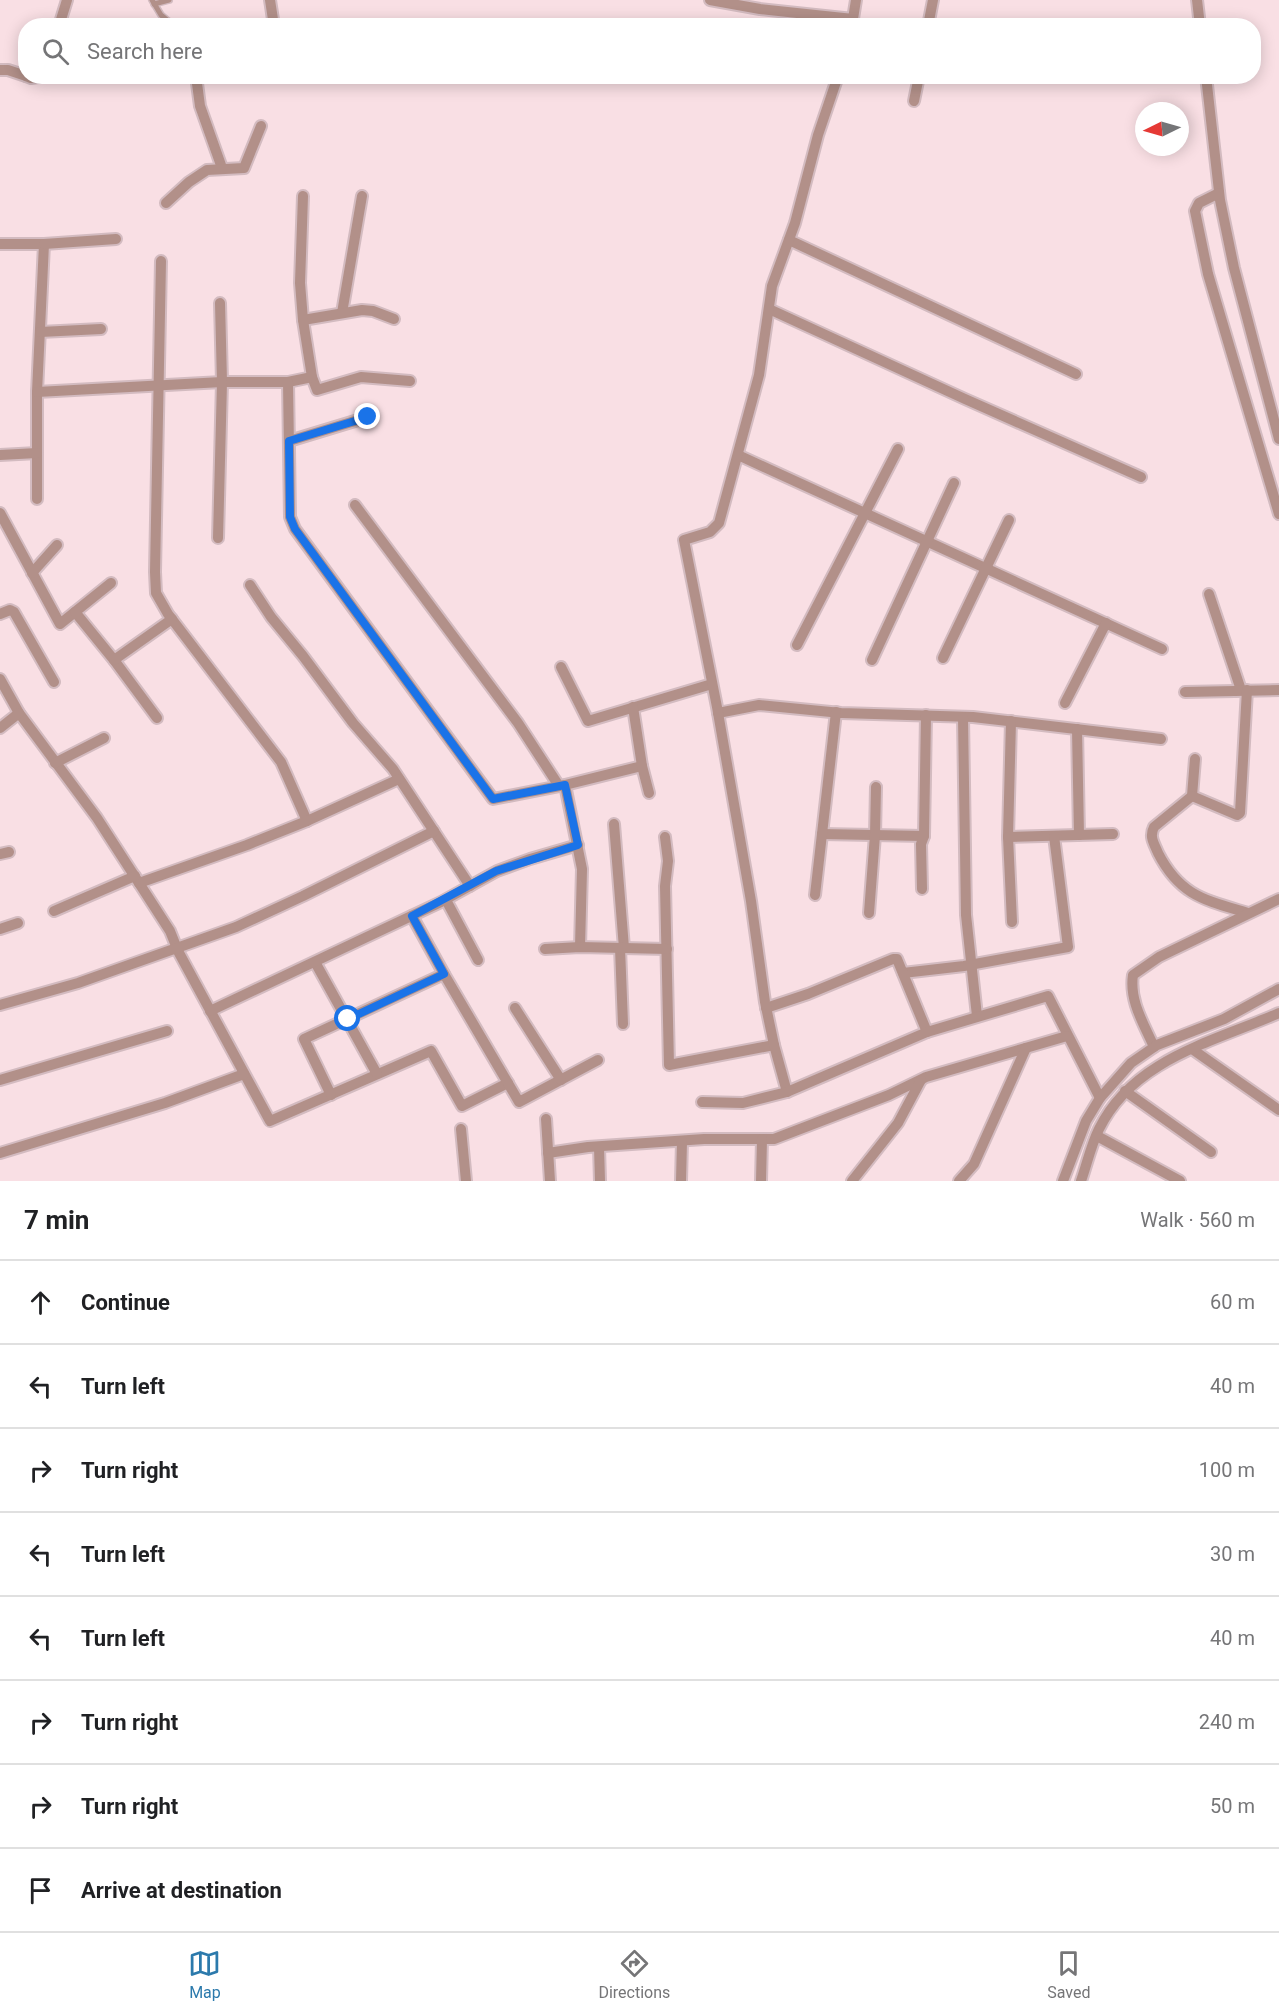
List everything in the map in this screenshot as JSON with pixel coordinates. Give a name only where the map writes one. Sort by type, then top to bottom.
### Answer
[{"type":"street","points":[[61,18],[67,0]]},
{"type":"street","points":[[270,0],[273,18]]},
{"type":"street","points":[[710,0],[828,18]]},
{"type":"street","points":[[854,18],[856,0]]},
{"type":"street","points":[[930,18],[933,0]]},
{"type":"street","points":[[1197,0],[1199,18]]},
{"type":"street","points":[[0,70],[18,73]]},
{"type":"street","points":[[197,84],[200,106],[222,168]]},
{"type":"street","points":[[787,1092],[766,1008],[752,901],[684,540],[710,532],[719,523],[759,375],[772,286],[789,240],[818,135],[835,84]]},
{"type":"street","points":[[914,101],[917,84]]},
{"type":"street","points":[[1207,84],[1219,193],[1234,268],[1279,439]]},
{"type":"street","points":[[166,203],[207,170],[244,168],[261,126]]},
{"type":"street","points":[[1219,193],[1199,203],[1195,211],[1208,274],[1279,514]]},
{"type":"street","points":[[303,196],[300,283],[312,377],[317,390],[361,377],[410,381]]},
{"type":"street","points":[[342,314],[362,196]]},
{"type":"street","points":[[0,244],[44,244],[116,239]]},
{"type":"street","points":[[789,240],[1076,374]]},
{"type":"street","points":[[37,499],[37,392],[44,244]]},
{"type":"street","points":[[161,261],[156,593],[172,619],[280,762],[307,821]]},
{"type":"street","points":[[218,538],[222,382],[220,303]]},
{"type":"street","points":[[769,309],[1142,477]]},
{"type":"street","points":[[303,320],[362,310],[373,311],[394,319]]},
{"type":"street","points":[[40,332],[101,328]]},
{"type":"street","points":[[37,392],[222,382],[288,382],[312,377]]},
{"type":"street","points":[[288,382],[290,517],[295,529],[493,799],[562,786],[642,766]]},
{"type":"street","points":[[289,441],[368,417]]},
{"type":"street","points":[[797,645],[898,449]]},
{"type":"street","points":[[0,455],[37,453]]},
{"type":"street","points":[[738,455],[1162,649]]},
{"type":"street","points":[[872,660],[954,483]]},
{"type":"street","points":[[355,505],[518,723],[562,786],[582,869],[580,947]]},
{"type":"street","points":[[0,513],[60,624],[111,583]]},
{"type":"street","points":[[943,658],[1009,520]]},
{"type":"street","points":[[32,573],[57,545]]},
{"type":"street","points":[[250,585],[271,617],[399,779],[470,886]]},
{"type":"street","points":[[1192,796],[1237,815],[1239,813],[1244,690],[1209,594]]},
{"type":"street","points":[[0,614],[10,610],[14,612],[54,682]]},
{"type":"street","points":[[75,612],[157,718]]},
{"type":"street","points":[[114,660],[172,619]]},
{"type":"street","points":[[1065,703],[1106,623]]},
{"type":"street","points":[[561,667],[588,721],[712,684]]},
{"type":"street","points":[[0,679],[19,713],[97,818],[170,931],[176,947],[270,1121],[431,1051],[462,1106],[508,1083]]},
{"type":"street","points":[[1185,692],[1279,690]]},
{"type":"street","points":[[718,713],[759,705],[836,712],[1011,721],[1161,739]]},
{"type":"street","points":[[633,707],[642,766],[649,793]]},
{"type":"street","points":[[815,895],[836,712]]},
{"type":"street","points":[[0,728],[19,713]]},
{"type":"street","points":[[922,889],[921,844],[924,836],[926,715]]},
{"type":"street","points":[[963,717],[966,915],[977,1016]]},
{"type":"street","points":[[1011,721],[1008,837],[1012,922]]},
{"type":"street","points":[[1077,729],[1079,835]]},
{"type":"street","points":[[55,763],[104,738]]},
{"type":"street","points":[[1195,759],[1192,796],[1154,827],[1152,840],[1163,861],[1184,888],[1200,899],[1248,913]]},
{"type":"street","points":[[54,911],[137,879],[247,845],[307,821],[399,779]]},
{"type":"street","points":[[869,913],[876,788]]},
{"type":"street","points":[[614,824],[622,948],[623,1024]]},
{"type":"street","points":[[0,1005],[78,983],[236,927],[434,831]]},
{"type":"street","points":[[822,834],[924,836]]},
{"type":"street","points":[[1008,837],[1113,834]]},
{"type":"street","points":[[903,973],[971,965],[1068,947],[1054,836]]},
{"type":"street","points":[[665,837],[668,861],[665,886],[669,1065],[774,1045]]},
{"type":"street","points":[[210,1011],[446,900],[496,871],[578,845]]},
{"type":"street","points":[[1154,1047],[1135,1004],[1131,988],[1133,975],[1159,957],[1279,899]]},
{"type":"street","points":[[446,900],[478,960]]},
{"type":"street","points":[[412,916],[519,1102],[598,1060]]},
{"type":"street","points":[[0,929],[18,923]]},
{"type":"street","points":[[545,950],[580,947],[667,949]]},
{"type":"street","points":[[766,1008],[808,994],[893,958],[897,959],[927,1032]]},
{"type":"street","points":[[315,962],[377,1074]]},
{"type":"street","points":[[331,1095],[304,1039],[444,974]]},
{"type":"street","points":[[1063,1181],[1086,1121],[1100,1098],[1131,1063],[1154,1047],[1181,1034],[1224,1019],[1279,989]]},
{"type":"street","points":[[702,1102],[743,1102],[787,1092],[927,1032],[1048,996],[1100,1098]]},
{"type":"street","points":[[515,1008],[561,1080]]},
{"type":"street","points":[[1081,1181],[1099,1130],[1125,1091],[1142,1076],[1165,1061],[1279,1014]]},
{"type":"street","points":[[0,1080],[167,1031]]},
{"type":"street","points":[[548,1153],[682,1141],[774,1139],[820,1123],[922,1079],[1067,1036]]},
{"type":"street","points":[[959,1181],[974,1164],[1026,1048]]},
{"type":"street","points":[[1192,1049],[1279,1110]]},
{"type":"street","points":[[0,1154],[165,1103],[244,1074]]},
{"type":"street","points":[[852,1181],[898,1124],[922,1079]]},
{"type":"street","points":[[1125,1091],[1211,1152]]},
{"type":"street","points":[[546,1119],[550,1181]]},
{"type":"street","points":[[461,1129],[466,1181]]},
{"type":"street","points":[[1096,1136],[1173,1179]]},
{"type":"street","points":[[761,1181],[762,1139]]},
{"type":"street","points":[[681,1181],[682,1141]]},
{"type":"street","points":[[598,1147],[600,1181]]},
{"type":"lane","points":[[165,18],[153,2],[169,0]]},
{"type":"route","points":[[348,1019],[444,974],[412,916],[496,871],[578,845],[565,785],[493,799],[295,529],[290,517],[289,441],[368,417]]}]
